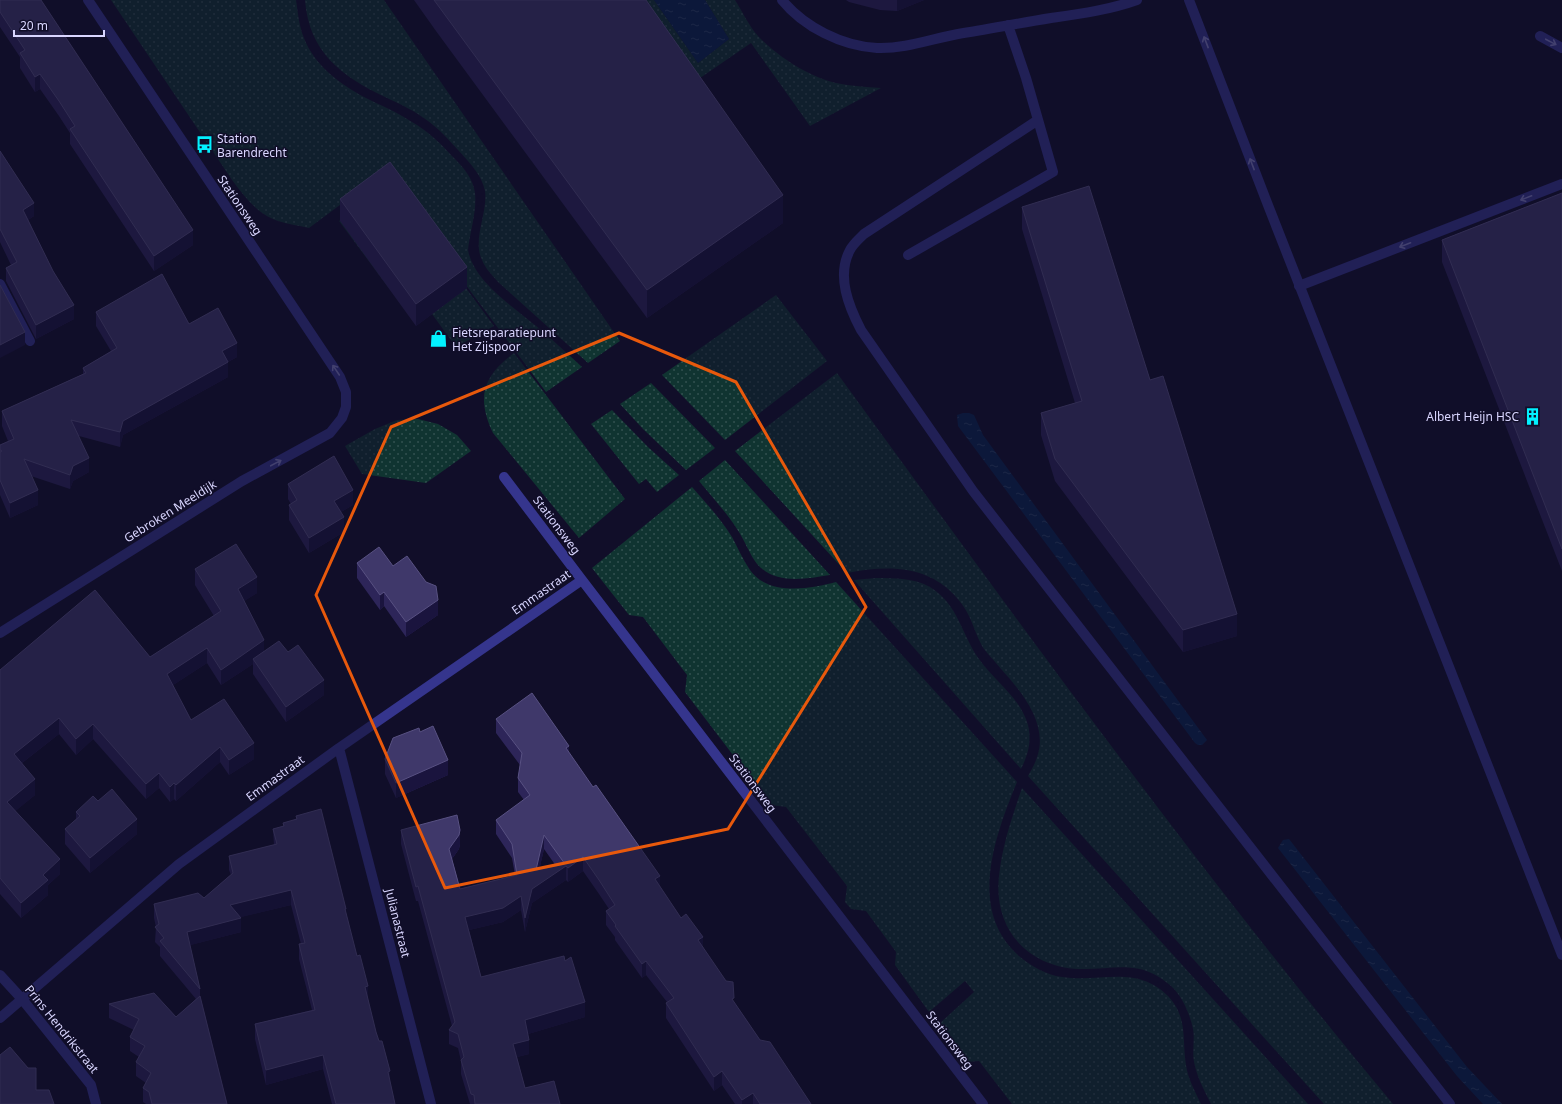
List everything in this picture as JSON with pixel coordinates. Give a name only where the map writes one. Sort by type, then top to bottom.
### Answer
[{"type":"street","name":"Stationsweg","points":[[88,0],[340,377],[346,392],[346,407]]},
{"type":"street","points":[[782,0],[789,9],[813,27],[845,42],[877,48],[917,44],[948,36],[1089,12],[1137,0]]},
{"type":"street","points":[[1188,0],[1562,955]]},
{"type":"street","points":[[908,255],[1053,172],[1008,25]]},
{"type":"street","points":[[1540,36],[1562,48]]},
{"type":"street","points":[[1038,120],[864,234],[850,250],[843,271],[844,286],[851,309],[861,330],[972,491],[1450,1104]]},
{"type":"street","points":[[1300,286],[1562,184]]},
{"type":"street","points":[[0,284],[30,342]]},
{"type":"street","name":"Gebroken Meeldijk","points":[[0,633],[242,481],[330,433],[342,418],[346,407]]},
{"type":"street","name":"Stationsweg","points":[[504,477],[983,1104]]},
{"type":"street","name":"Emmastraat","points":[[0,1018],[179,864],[339,748],[582,580]]},
{"type":"street","name":"Julianastraat","points":[[339,748],[431,1104]]},
{"type":"street","name":"Prins Hendrikstraat","points":[[0,976],[22,1000],[91,1085],[96,1104]]},
{"type":"highlighted area","points":[[619,333],[736,382],[866,607],[728,829],[445,888],[316,595],[391,427]]},
{"type":"green space","points":[[111,0],[296,0],[302,33],[308,48],[321,65],[337,80],[355,92],[400,115],[423,129],[464,169],[472,182],[475,193],[474,214],[468,250],[472,262],[487,284],[582,367],[546,392],[447,260],[446,261],[494,326],[456,347],[432,314],[423,312],[402,300],[388,287],[339,221],[355,210],[348,199],[309,228],[277,221],[261,212],[245,197],[232,180]]},
{"type":"green space","points":[[305,0],[384,0],[620,341],[588,363],[498,282],[485,266],[479,252],[479,235],[484,208],[485,191],[478,174],[451,142],[423,117],[354,80],[341,71],[330,60],[320,48],[313,34],[308,18]]},
{"type":"green space","points":[[626,0],[654,0],[698,63],[729,39],[705,0],[735,0],[758,36],[774,51],[794,65],[815,76],[836,83],[881,88],[810,126],[751,43],[687,87]]},
{"type":"green space","points":[[776,295],[827,361],[725,440],[662,375]]},
{"type":"green space","points":[[514,353],[625,499],[579,538],[493,433],[488,420],[484,398],[489,379],[495,370]]},
{"type":"green space","points":[[837,373],[1040,651],[1178,835],[1320,1015],[1393,1104],[1324,1104],[1028,776],[1037,757],[1040,742],[1036,719],[1024,697],[982,646],[967,611],[952,593],[934,579],[908,570],[887,568],[847,573],[735,451]]},
{"type":"green space","points":[[651,383],[715,448],[686,470],[643,429],[620,404]]},
{"type":"green space","points":[[612,410],[648,447],[679,475],[657,492],[646,479],[639,484],[591,424]]},
{"type":"green space","points":[[418,419],[438,424],[457,435],[471,451],[426,483],[362,474],[345,446],[375,429],[397,420]]},
{"type":"green space","points":[[725,460],[830,575],[801,579],[782,578],[765,571],[757,564],[740,533],[699,481]]},
{"type":"green space","points":[[692,487],[723,524],[750,570],[767,584],[778,587],[802,588],[836,582],[1017,782],[994,849],[990,872],[990,895],[994,917],[1003,938],[1024,960],[1039,970],[1050,974],[1076,978],[1118,977],[1143,980],[1156,986],[1168,996],[1179,1012],[1183,1029],[1188,1075],[1201,1104],[1012,1104],[979,1061],[968,1062],[939,1024],[974,992],[965,981],[929,1012],[895,965],[896,952],[866,911],[851,909],[845,902],[847,886],[786,807],[771,805],[685,692],[687,675],[643,617],[629,615],[592,568]]},
{"type":"green space","points":[[897,578],[924,584],[940,594],[954,611],[979,659],[1013,698],[1024,715],[1028,725],[1030,737],[1026,758],[1021,769],[854,580]]},
{"type":"green space","points":[[1022,788],[1308,1104],[1211,1104],[1195,1068],[1193,1058],[1194,1033],[1190,1017],[1182,1000],[1171,986],[1159,977],[1148,972],[1126,967],[1079,969],[1060,967],[1044,961],[1029,952],[1017,941],[1008,928],[1002,912],[999,895],[999,876],[1005,843]]},
{"type":"water","points":[[654,0],[705,0],[729,39],[698,63]]},
{"type":"water","points":[[963,413],[974,415],[983,435],[1207,740],[1202,745],[1195,743],[958,426],[957,415]]},
{"type":"water","points":[[1289,839],[1467,1067],[1502,1104],[1483,1104],[1457,1076],[1278,848],[1283,840]]},
{"type":"building","points":[[0,0],[41,0],[193,230],[154,256],[70,129],[75,126],[59,101],[40,74],[35,77],[20,53],[25,50],[0,12]]},
{"type":"building","points":[[434,0],[646,0],[783,195],[647,290]]},
{"type":"building","points":[[0,151],[34,203],[23,210],[53,271],[74,305],[36,325],[6,268],[17,262],[0,229]]},
{"type":"building","points":[[390,162],[467,267],[416,304],[340,199]]},
{"type":"building","points":[[1089,186],[1150,380],[1163,376],[1237,614],[1183,630],[1055,459],[1041,413],[1082,401],[1022,207]]},
{"type":"building","name":"Albert Heijn HSC","points":[[1562,193],[1562,549],[1442,240]]},
{"type":"building","points":[[162,274],[189,324],[218,308],[237,343],[222,351],[228,362],[123,421],[120,432],[71,420],[89,458],[73,466],[70,475],[24,459],[38,490],[10,503],[0,480],[0,452],[2,451],[0,450],[0,445],[14,439],[2,411],[86,373],[83,368],[117,348],[96,312]]},
{"type":"building","points":[[0,285],[25,332],[0,345]]},
{"type":"building","points":[[334,456],[353,490],[334,501],[344,517],[309,538],[289,505],[297,500],[288,484]]},
{"type":"building","points":[[236,544],[257,577],[238,589],[264,640],[221,670],[207,648],[167,674],[191,720],[224,699],[254,743],[229,760],[220,747],[176,785],[174,783],[170,787],[159,773],[146,784],[93,724],[76,739],[59,718],[14,754],[35,779],[7,802],[60,859],[43,875],[48,880],[21,903],[0,878],[0,670],[95,590],[150,657],[221,611],[195,569]]},
{"type":"building","points":[[379,547],[393,566],[407,556],[426,582],[436,586],[438,600],[406,622],[384,592],[380,595],[357,563]]},
{"type":"building","points":[[279,641],[288,652],[298,645],[324,680],[286,707],[253,659]]},
{"type":"building","points":[[532,693],[569,746],[566,748],[593,787],[596,785],[660,876],[655,879],[681,918],[686,914],[703,937],[698,940],[726,981],[733,982],[734,998],[732,999],[760,1040],[770,1042],[811,1104],[760,1104],[753,1093],[742,1100],[722,1071],[714,1077],[666,1003],[674,998],[646,961],[642,964],[606,911],[615,905],[583,857],[568,868],[566,866],[532,889],[525,918],[521,896],[503,908],[465,917],[481,977],[564,956],[565,961],[571,957],[585,1002],[525,1020],[529,1040],[513,1044],[525,1088],[554,1081],[560,1104],[475,1104],[474,1095],[471,1094],[461,1060],[464,1057],[458,1034],[449,1030],[455,1022],[418,886],[416,887],[401,830],[457,815],[460,830],[459,835],[449,849],[460,889],[517,875],[512,844],[496,820],[530,795],[518,778],[522,753],[496,719]],"holes":[[[544,835],[565,864],[536,870]]]},
{"type":"building","points":[[433,726],[448,760],[396,783],[385,759],[393,738],[419,728],[420,732]]},
{"type":"building","points":[[112,789],[137,819],[90,858],[65,829],[80,816],[76,812],[93,796],[98,801]]},
{"type":"building","points":[[321,809],[357,956],[360,955],[368,986],[365,987],[376,1032],[379,1041],[382,1041],[390,1071],[388,1072],[395,1104],[336,1104],[323,1055],[266,1070],[255,1024],[315,1010],[299,944],[305,943],[291,890],[230,905],[241,918],[187,932],[200,989],[160,941],[164,938],[155,927],[159,924],[154,904],[198,893],[204,898],[233,873],[229,856],[277,844],[273,829],[284,826],[283,823],[297,819],[296,816]]},
{"type":"building","points":[[154,993],[176,1017],[200,996],[227,1104],[152,1104],[149,1092],[143,1088],[151,1073],[136,1062],[145,1046],[130,1037],[139,1019],[109,1004]]},
{"type":"building","points":[[10,1047],[28,1068],[36,1068],[36,1090],[49,1090],[54,1104],[0,1104],[0,1055]]},
{"type":"place","name":"Station Barendrecht","points":[[204,145]]},
{"type":"place","name":"Fietsreparatiepunt Het Zijspoor","points":[[439,339]]},
{"type":"place","name":"Albert Heijn HSC","points":[[1532,416]]}]
